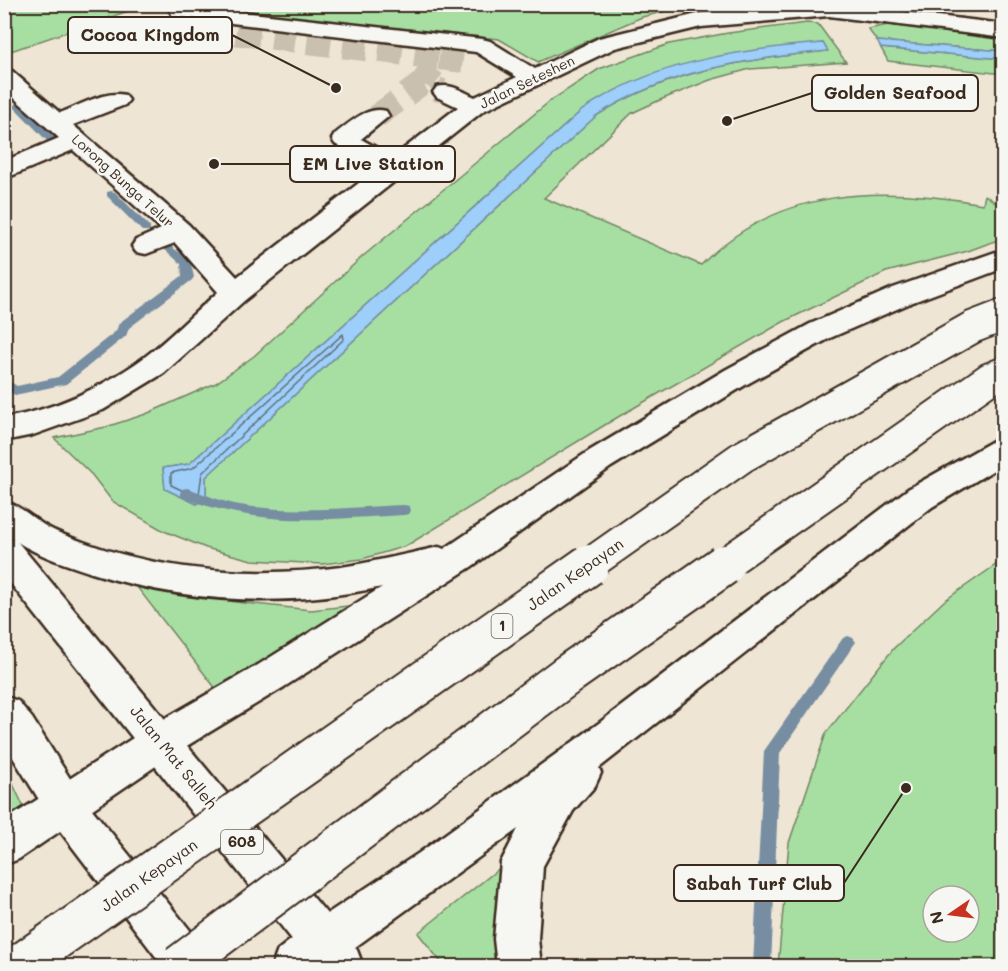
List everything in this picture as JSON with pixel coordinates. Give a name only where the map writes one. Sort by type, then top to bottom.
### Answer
[{"type":"main road","name":"Jalan Seteshen","points":[[4,430],[22,427],[92,402],[153,366],[235,293],[475,106],[607,43],[701,20],[829,7],[1004,31]]},
{"type":"main road","points":[[181,11],[482,46],[534,78]]},
{"type":"main road","points":[[473,62],[511,65]]},
{"type":"main road","name":"Lorong Bunga Telur","points":[[4,76],[15,97],[58,122],[179,231],[235,293]]},
{"type":"main road","points":[[445,92],[475,106]]},
{"type":"main road","points":[[58,122],[117,100]]},
{"type":"main road","points":[[378,116],[344,139],[395,169]]},
{"type":"main road","points":[[4,171],[77,139]]},
{"type":"main road","points":[[146,246],[179,231]]},
{"type":"main road","points":[[4,845],[161,741],[271,676],[459,557],[600,459],[736,377],[820,331],[903,295],[1004,258]]},
{"type":"main road","name":"Jalan Kepayan","points":[[18,966],[742,457],[973,327],[1004,315]]},
{"type":"main road","points":[[179,966],[570,673],[989,380],[1004,374]]},
{"type":"main road","points":[[320,959],[434,867],[613,735],[920,498],[1004,449]]},
{"type":"main road","points":[[4,514],[44,542],[119,568],[214,584],[278,586],[341,580],[459,557]]},
{"type":"main road","name":"Jalan Mat Salleh","points":[[4,550],[161,741],[320,959]]},
{"type":"main road","points":[[4,713],[18,730],[65,806],[190,966]]},
{"type":"main road","points":[[519,966],[516,939],[522,861],[559,798],[613,735]]},
{"type":"green space","points":[[5,4],[146,4],[146,5],[5,53]]},
{"type":"green space","points":[[691,4],[642,17],[538,62],[499,39],[179,5]]},
{"type":"green space","points":[[807,23],[818,24],[846,62],[750,69],[710,80],[660,100],[632,113],[544,198],[701,265],[731,239],[763,220],[797,206],[833,198],[907,195],[983,204],[985,195],[1003,208],[1003,238],[968,251],[886,272],[783,322],[618,417],[406,546],[362,559],[322,564],[252,560],[206,548],[164,531],[112,501],[92,475],[54,438],[106,427],[146,414],[216,383],[254,356],[362,257],[550,101],[599,69],[669,44],[728,33]],"holes":[[[823,43],[827,51],[737,63],[679,78],[651,88],[596,116],[206,477],[206,496],[197,504],[165,489],[163,468],[189,464],[581,111],[608,94],[637,81],[697,62]]]},
{"type":"green space","points":[[888,25],[1003,38],[1003,51],[877,41],[868,29]]},
{"type":"green space","points":[[881,48],[1003,59],[1003,74],[888,61]]},
{"type":"green space","points":[[1003,560],[1003,966],[778,966],[789,843],[826,733],[894,648],[944,601]]},
{"type":"green space","points":[[140,581],[235,602],[311,610],[376,603],[220,694],[137,587]]},
{"type":"green space","points":[[4,765],[26,812],[4,841]]},
{"type":"green space","points":[[535,840],[531,923],[536,966],[444,966],[418,933]]},
{"type":"water","points":[[877,41],[1003,51],[1003,59],[881,48]]},
{"type":"water","points":[[823,43],[828,51],[737,63],[679,77],[623,100],[596,116],[206,477],[206,496],[197,504],[165,489],[163,468],[189,464],[581,111],[608,94],[636,81],[697,61],[760,49]]},
{"type":"waterway","points":[[18,106],[51,139]]},
{"type":"waterway","points":[[111,194],[146,229]]},
{"type":"waterway","points":[[4,382],[15,391],[62,381],[122,333],[123,326],[188,277],[186,263],[169,248]]},
{"type":"waterway","points":[[187,493],[239,510],[266,513],[294,515],[404,510]]},
{"type":"waterway","points":[[762,966],[772,751],[848,642]]},
{"type":"tunnel","points":[[200,29],[439,58]]},
{"type":"tunnel","points":[[422,83],[439,58]]},
{"type":"tunnel","points":[[439,58],[473,62]]},
{"type":"tunnel","points":[[377,116],[422,83]]},
{"type":"tunnel","points":[[422,83],[442,91]]},
{"type":"place","name":"Cocoa Kingdom","points":[[336,88]]},
{"type":"place","name":"Golden Seafood","points":[[727,121]]},
{"type":"place","name":"EM Live Station","points":[[214,164]]},
{"type":"place","name":"Sabah Turf Club","points":[[906,788]]}]
